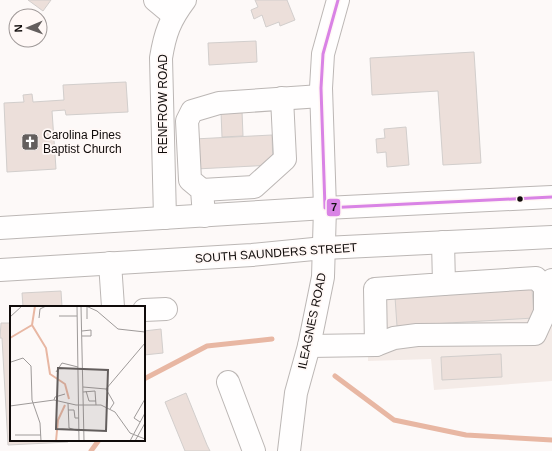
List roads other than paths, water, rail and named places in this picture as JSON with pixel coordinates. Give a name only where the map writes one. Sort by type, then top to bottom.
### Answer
[{"type":"main road","name":"RENFROW ROAD","points":[[155,0],[179,8],[164,36],[161,58],[165,218]]},
{"type":"main road","name":"ILEAGNES ROAD","points":[[289,451],[296,393],[309,346],[323,282],[325,208],[321,96],[323,54],[338,0]]},
{"type":"main road","points":[[282,98],[285,159],[254,187],[202,190],[190,180],[187,122],[192,111],[219,103],[282,98],[321,96]]},
{"type":"main road","points":[[248,187],[249,214]]},
{"type":"main road","points":[[202,190],[204,216]]},
{"type":"main road","points":[[0,228],[249,214],[325,208],[552,197]]},
{"type":"main road","name":"SOUTH SAUNDERS STREET","points":[[0,270],[252,255],[324,248],[552,237]]},
{"type":"main road","points":[[442,242],[444,284]]},
{"type":"main road","points":[[110,264],[113,306]]},
{"type":"main road","points":[[309,346],[376,345],[394,338],[418,335],[535,334],[545,312],[549,284],[536,278],[375,289],[376,345]]},
{"type":"main road","points":[[145,310],[166,309]]},
{"type":"main road","points":[[228,382],[254,451]]},
{"type":"waterway","points":[[145,378],[207,346],[272,339]]},
{"type":"waterway","points":[[335,376],[394,420],[466,435],[552,440]]},
{"type":"waterway","points":[[91,451],[98,441]]},
{"type":"place","name":"Carolina Pines Baptist Church","points":[[30,142]]}]
